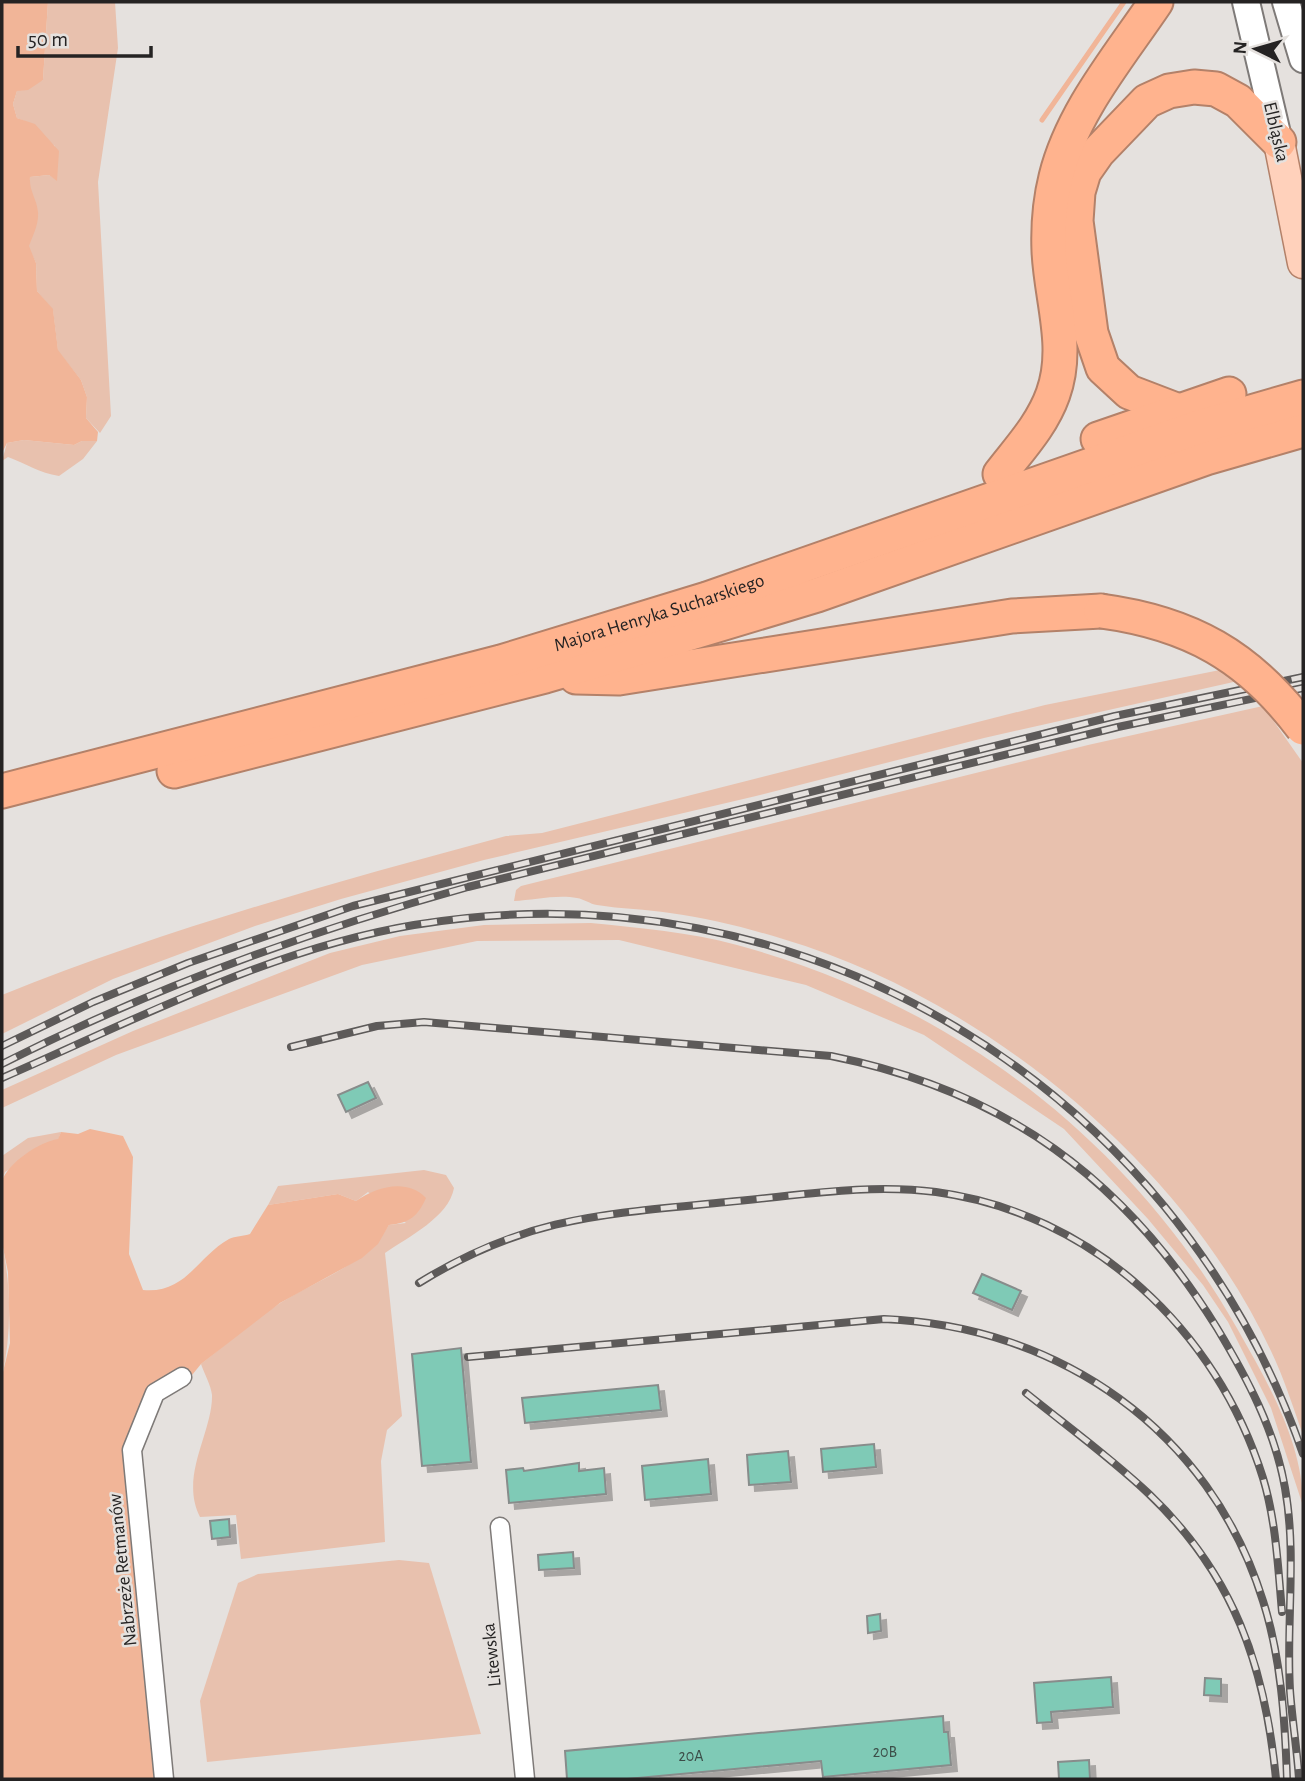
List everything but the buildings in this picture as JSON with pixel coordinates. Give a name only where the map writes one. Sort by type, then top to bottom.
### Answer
[{"type":"highway","points":[[1000,474],[1040,422],[1053,393],[1060,364],[1060,334],[1049,253],[1049,217],[1056,177],[1068,140],[1089,100],[1156,2]]},
{"type":"highway","points":[[1176,410],[1129,392],[1103,368],[1091,334],[1076,221],[1078,192],[1084,172],[1098,152],[1147,101],[1170,91],[1194,87],[1216,89],[1238,101],[1279,142]]},
{"type":"highway","points":[[707,599],[759,558],[1176,410],[1303,375]]},
{"type":"highway","name":"Majora Henryka Sucharskiego","points":[[2,814],[45,792],[501,662],[707,599],[1186,432],[1303,397]]},
{"type":"highway","name":"Majora Henryka Sucharskiego","points":[[2,791],[45,792],[545,676],[817,595],[1206,458],[1303,430]]},
{"type":"highway","points":[[545,676],[619,678],[1012,616],[1101,611],[1163,623],[1217,647],[1262,680],[1303,728]]},
{"type":"main road","name":"Elbląska","points":[[1246,2],[1279,142],[1303,263]]},
{"type":"main road","points":[[1286,2],[1303,60]]},
{"type":"street","name":"Nabrzeże Retmanów","points":[[164,1779],[132,1450],[155,1393],[182,1377]]},
{"type":"street","name":"Litewska","points":[[500,1527],[525,1779]]},
{"type":"shaded area","points":[[2,2],[48,2],[43,80],[28,90],[17,91],[13,104],[17,118],[35,124],[59,151],[57,181],[49,175],[30,177],[38,216],[29,246],[36,263],[37,291],[53,309],[58,350],[81,380],[87,397],[86,418],[98,432],[97,441],[82,441],[74,445],[24,440],[7,443],[2,453]]},
{"type":"shaded area","points":[[48,2],[115,2],[118,48],[98,182],[111,416],[100,433],[86,418],[87,397],[81,380],[58,351],[53,310],[37,291],[36,263],[28,246],[36,215],[30,177],[49,175],[57,180],[55,146],[31,124],[17,118],[13,104],[17,91],[43,80]]},
{"type":"shaded area","points":[[24,440],[74,445],[82,441],[97,441],[83,459],[59,476],[39,471],[8,457],[2,461],[7,443]]},
{"type":"shaded area","points":[[1225,669],[1238,681],[984,738],[756,796],[484,860],[341,899],[255,926],[113,979],[2,1034],[2,995],[188,928],[315,889],[506,836],[542,833],[1045,705]]},
{"type":"shaded area","points":[[1263,706],[1303,763],[1303,1435],[1271,1351],[1233,1281],[1186,1215],[1130,1153],[1069,1096],[1002,1045],[931,1002],[857,966],[783,939],[699,918],[597,905],[570,897],[514,901],[516,890],[521,886],[1088,745]]},
{"type":"shaded area","points":[[591,923],[701,937],[737,945],[815,970],[890,1002],[960,1041],[1026,1087],[1088,1139],[1144,1197],[1194,1261],[1238,1330],[1282,1415],[1297,1460],[1303,1506],[1271,1408],[1228,1322],[1203,1285],[1148,1219],[1064,1129],[924,1035],[806,985],[619,940],[477,941],[362,965],[116,1055],[2,1108],[2,1090],[133,1031],[330,953],[400,936],[484,925]]},
{"type":"shaded area","points":[[90,1129],[123,1136],[133,1157],[129,1254],[143,1290],[158,1290],[170,1286],[190,1273],[229,1239],[250,1234],[268,1205],[338,1194],[356,1201],[382,1189],[401,1186],[426,1198],[412,1218],[389,1225],[378,1244],[362,1258],[280,1303],[201,1364],[188,1380],[152,1393],[129,1449],[161,1779],[2,1779],[2,1376],[10,1343],[8,1272],[2,1243],[2,1181],[5,1174],[25,1154],[58,1139],[61,1132],[78,1134]]},
{"type":"shaded area","points":[[61,1132],[58,1140],[5,1172],[2,1181],[2,1156],[28,1138]]},
{"type":"shaded area","points":[[424,1170],[446,1175],[454,1188],[451,1198],[436,1217],[385,1253],[402,1416],[387,1430],[381,1461],[385,1542],[241,1559],[236,1515],[200,1517],[195,1502],[195,1470],[208,1424],[212,1395],[201,1364],[272,1309],[355,1261],[368,1251],[389,1225],[406,1223],[368,1192],[356,1201],[338,1194],[268,1205],[278,1186]]},
{"type":"shaded area","points":[[2,1243],[9,1310],[2,1376]]},
{"type":"shaded area","points":[[399,1560],[429,1563],[481,1734],[207,1762],[200,1701],[238,1583],[258,1574]]},
{"type":"waterway","points":[[1042,120],[1124,2]]},
{"type":"railway","points":[[2,1046],[93,1002],[188,963],[353,906],[1115,716],[1303,677]]},
{"type":"railway","points":[[2,1064],[58,1036],[173,986],[289,943],[408,904],[1118,727],[1303,688]]},
{"type":"railway","points":[[2,1078],[204,989],[255,969],[360,936],[414,925],[558,914],[698,928],[832,967],[956,1027],[1068,1107],[1165,1207],[1244,1323],[1303,1454]]},
{"type":"railway","points":[[291,1047],[377,1026],[424,1022],[831,1056],[894,1072],[952,1092],[1005,1118],[1054,1149],[1100,1185],[1142,1227],[1181,1275],[1228,1347],[1267,1425],[1280,1467],[1288,1513],[1291,1563],[1290,1690],[1299,1779]]},
{"type":"railway","points":[[419,1283],[496,1244],[532,1231],[604,1215],[805,1194],[884,1189],[936,1192],[993,1204],[1046,1225],[1096,1253],[1141,1287],[1180,1328],[1214,1374],[1242,1424],[1263,1478],[1274,1527],[1282,1612]]},
{"type":"railway","points":[[468,1357],[884,1319],[948,1326],[1010,1342],[1067,1366],[1119,1398],[1166,1438],[1206,1486],[1239,1540],[1263,1601],[1274,1644],[1283,1712],[1287,1779]]},
{"type":"railway","points":[[1026,1393],[1149,1494],[1203,1557],[1224,1590],[1253,1661],[1271,1738],[1276,1779]]}]
